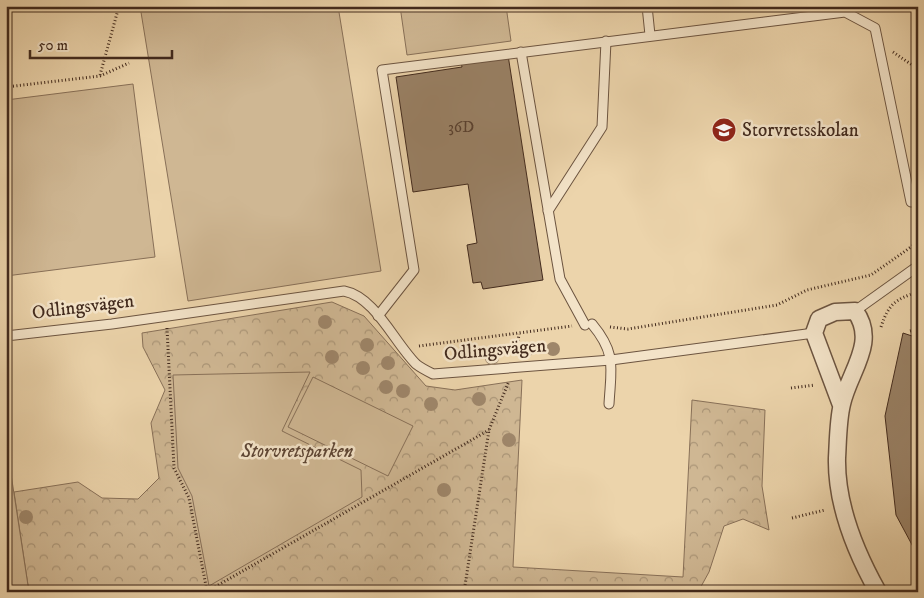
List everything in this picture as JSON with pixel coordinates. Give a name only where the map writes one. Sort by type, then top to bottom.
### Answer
[{"type":"street","points":[[842,405],[814,333],[819,319],[835,312],[855,311],[860,318],[865,343],[842,405],[837,459],[843,506],[859,558],[878,592]]},
{"type":"lane","points":[[647,6],[650,36]]},
{"type":"lane","points":[[378,316],[414,270],[382,70],[845,12],[875,28],[911,202]]},
{"type":"lane","points":[[548,211],[602,127],[606,41]]},
{"type":"lane","points":[[521,52],[560,279],[589,324],[606,340],[612,360],[609,404]]},
{"type":"lane","points":[[855,311],[918,266]]},
{"type":"lane","name":"Odlingsvägen","points":[[6,336],[344,291],[356,293],[378,316],[417,365],[433,374],[612,360],[814,333]]},
{"type":"path","points":[[100,76],[119,6]]},
{"type":"path","points":[[6,87],[100,76],[129,63]]},
{"type":"path","points":[[404,348],[589,324],[628,330],[777,305],[807,290],[871,275],[918,242]]},
{"type":"path","points":[[166,316],[174,468],[189,498],[207,592],[489,430]]},
{"type":"path","points":[[910,331],[918,329]]},
{"type":"path","points":[[464,592],[489,430],[514,368],[519,334]]},
{"type":"path","points":[[792,518],[843,506]]},
{"type":"green space","points":[[140,6],[338,6],[381,271],[188,301]]},
{"type":"green space","points":[[400,6],[506,6],[511,41],[407,55]]},
{"type":"green space","points":[[133,84],[155,257],[6,276],[6,100]]},
{"type":"green space","name":"Storvretsparken","points":[[332,302],[364,316],[426,386],[455,390],[522,380],[513,567],[683,577],[692,400],[765,410],[762,486],[769,530],[743,519],[724,526],[709,572],[698,592],[29,592],[14,492],[78,482],[102,498],[138,499],[159,478],[151,423],[165,390],[143,347],[142,333]]},
{"type":"green space","points":[[310,372],[282,431],[361,470],[362,497],[209,586],[192,496],[178,468],[173,375]]},
{"type":"green space","points":[[313,377],[413,426],[388,476],[288,427]]},
{"type":"green space","points":[[6,461],[9,461],[29,592],[6,592]]},
{"type":"building","points":[[508,55],[543,280],[483,289],[481,282],[473,283],[467,245],[477,243],[468,184],[413,192],[396,77],[462,67],[461,62]]},
{"type":"building","points":[[903,333],[918,338],[918,556],[896,515],[885,416]]},
{"type":"place","name":"Storvretsskolan","points":[[724,130]]}]
